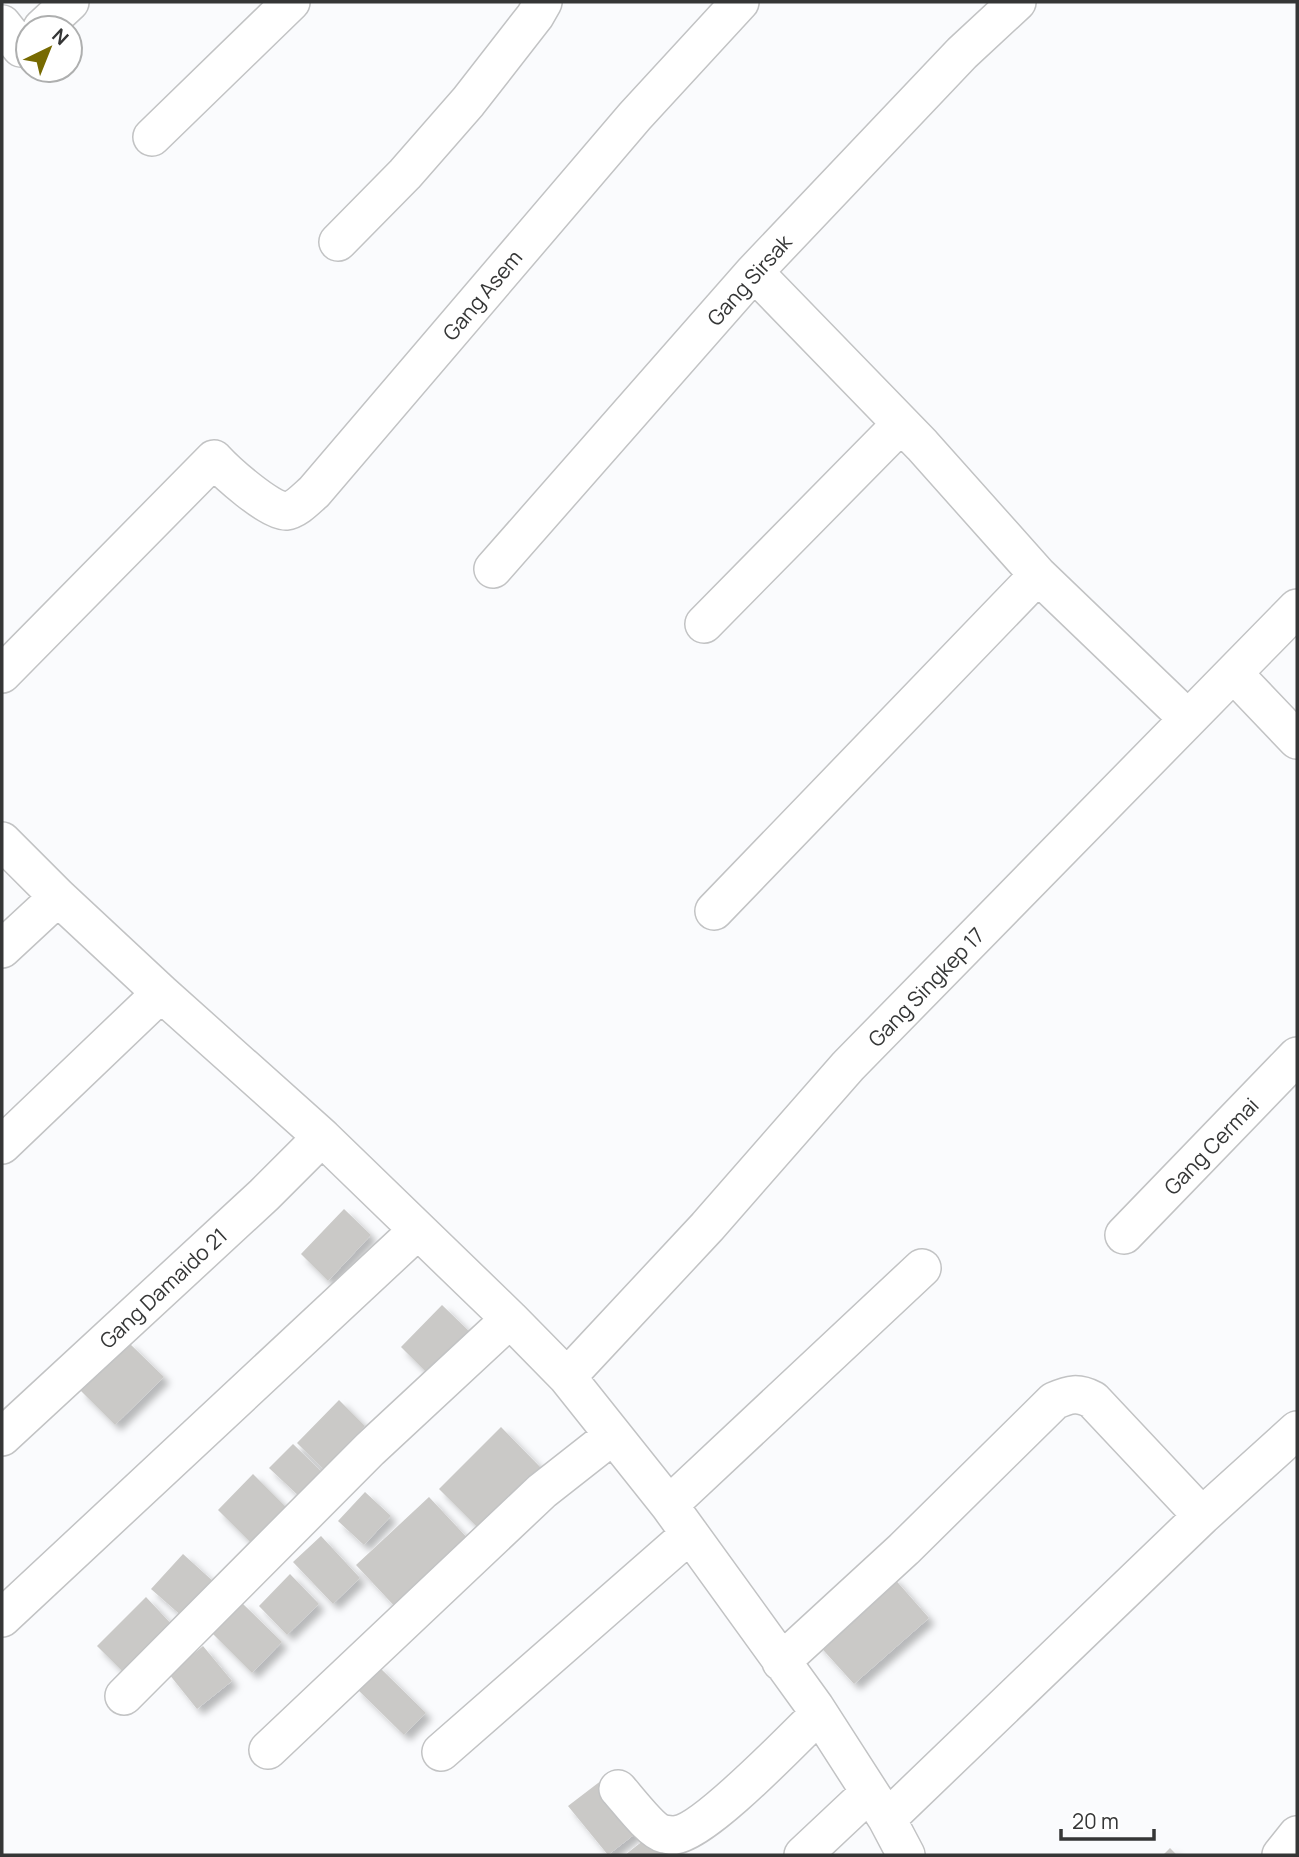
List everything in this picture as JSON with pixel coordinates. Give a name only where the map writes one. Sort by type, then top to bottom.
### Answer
[{"type":"street","points":[[57,14],[70,2]]},
{"type":"street","points":[[152,137],[291,2]]},
{"type":"street","points":[[338,242],[405,174],[468,102],[543,2]]},
{"type":"street","name":"Gang Asem","points":[[2,674],[214,459],[232,477],[275,508],[284,511],[292,509],[314,492],[635,116],[740,2]]},
{"type":"street","name":"Gang Sirsak","points":[[493,569],[754,272],[962,53],[1017,2]]},
{"type":"street","points":[[2,24],[14,39]]},
{"type":"street","points":[[754,272],[901,424],[1038,575],[1188,719]]},
{"type":"street","points":[[704,624],[901,424]]},
{"type":"street","points":[[714,911],[1038,575]]},
{"type":"street","name":"Gang Singkep 17","points":[[566,1377],[707,1227],[848,1066],[1297,608]]},
{"type":"street","points":[[1234,674],[1297,740]]},
{"type":"street","points":[[2,841],[58,897],[322,1137],[510,1319],[588,1401],[612,1436],[669,1505],[819,1714],[906,1855]]},
{"type":"street","points":[[2,949],[58,897]]},
{"type":"street","points":[[2,1145],[162,993]]},
{"type":"street","name":"Gang Cermai","points":[[1124,1235],[1297,1056]]},
{"type":"street","name":"Gang Damaido 21","points":[[2,1437],[264,1195],[322,1137]]},
{"type":"street","points":[[2,1618],[418,1230]]},
{"type":"street","points":[[669,1505],[922,1268]]},
{"type":"street","points":[[124,1696],[370,1449],[510,1319]]},
{"type":"street","points":[[781,1662],[904,1549],[1054,1401],[1069,1395],[1080,1393],[1093,1400],[1202,1516]]},
{"type":"street","points":[[803,1855],[878,1806],[1297,1430]]},
{"type":"street","points":[[268,1750],[542,1491],[612,1436]]},
{"type":"street","points":[[441,1752],[690,1534]]},
{"type":"street","points":[[618,1789],[660,1833],[674,1836],[707,1818],[759,1773],[819,1714]]},
{"type":"street","points":[[1281,1855],[1297,1835]]},
{"type":"building","points":[[344,1209],[371,1235],[328,1281],[301,1254]]},
{"type":"building","points":[[442,1305],[473,1335],[432,1378],[401,1347]]},
{"type":"building","points":[[128,1342],[164,1377],[115,1425],[80,1390]]},
{"type":"building","points":[[339,1400],[365,1426],[323,1469],[297,1443]]},
{"type":"building","points":[[501,1427],[543,1470],[481,1531],[439,1489]]},
{"type":"building","points":[[293,1444],[324,1474],[301,1498],[269,1468]]},
{"type":"building","points":[[253,1474],[286,1507],[251,1543],[218,1510]]},
{"type":"building","points":[[365,1492],[391,1516],[364,1545],[338,1521]]},
{"type":"building","points":[[429,1497],[473,1544],[400,1612],[356,1565]]},
{"type":"building","points":[[321,1536],[360,1578],[333,1604],[293,1562]]},
{"type":"building","points":[[183,1554],[215,1583],[184,1618],[151,1589]]},
{"type":"building","points":[[290,1574],[319,1604],[287,1635],[259,1606]]},
{"type":"building","points":[[892,1576],[929,1618],[854,1684],[816,1642]]},
{"type":"building","points":[[146,1597],[175,1628],[126,1675],[97,1646]]},
{"type":"building","points":[[242,1603],[282,1642],[252,1673],[212,1633]]},
{"type":"building","points":[[203,1646],[232,1681],[197,1709],[169,1674]]},
{"type":"building","points":[[377,1665],[426,1713],[404,1735],[356,1688]]},
{"type":"building","points":[[602,1780],[640,1830],[608,1855],[568,1806]]},
{"type":"building","points":[[649,1836],[665,1855],[625,1855]]},
{"type":"building","points":[[1170,1848],[1177,1855],[1163,1855]]}]
